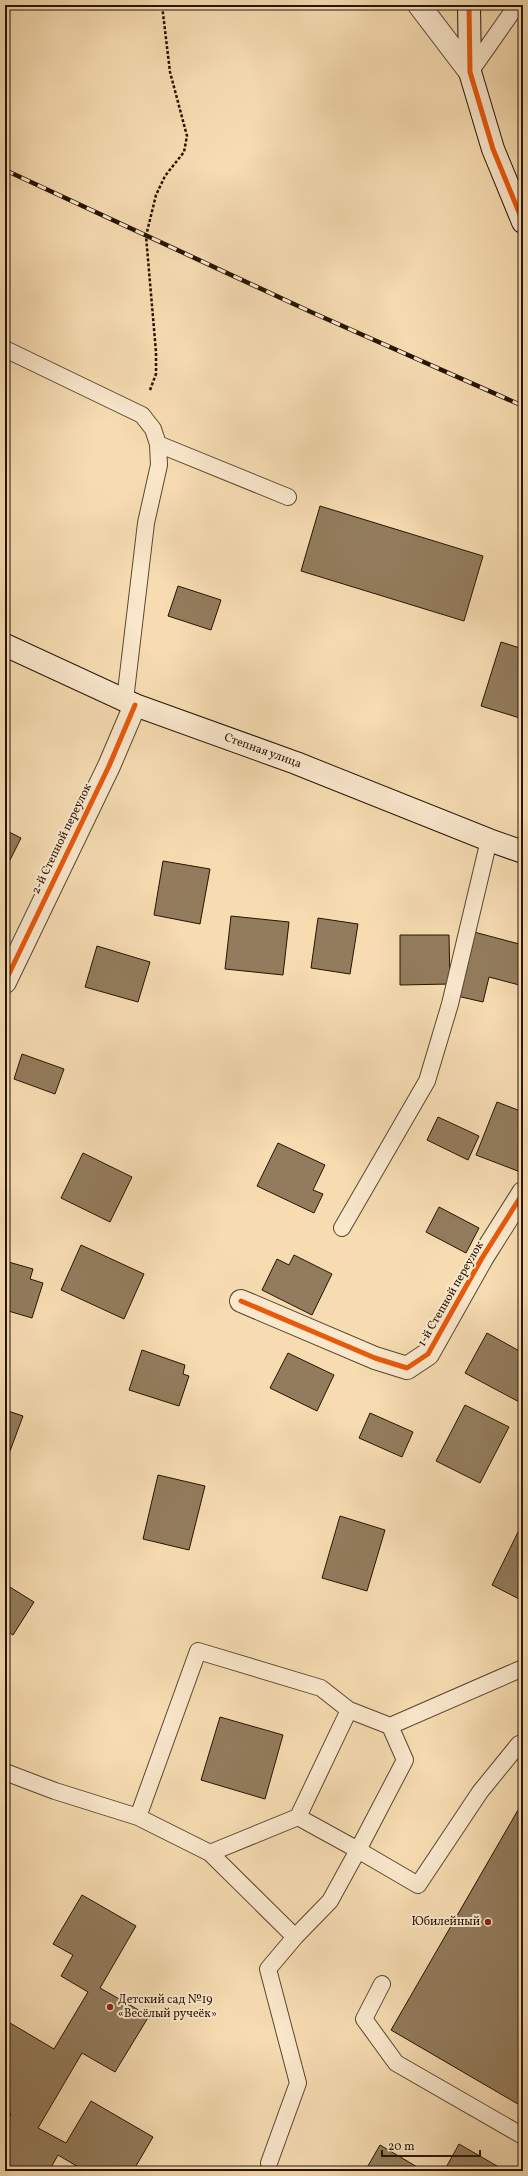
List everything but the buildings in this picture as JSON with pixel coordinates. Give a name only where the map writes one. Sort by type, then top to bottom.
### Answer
[{"type":"street","points":[[419,5],[470,72]]},
{"type":"street","points":[[469,5],[470,72],[493,149],[523,222]]},
{"type":"street","name":"Степная улица","points":[[5,645],[130,702],[296,763],[489,840],[523,852]]},
{"type":"street","name":"2-й Степной переулок","points":[[5,982],[109,766],[130,702]]},
{"type":"street","name":"1-й Степной переулок","points":[[241,1301],[375,1358],[407,1368],[428,1354],[482,1258],[523,1193]]},
{"type":"lane","points":[[470,72],[520,5]]},
{"type":"lane","points":[[5,349],[142,415],[153,429],[158,444],[159,465],[146,523],[130,702]]},
{"type":"lane","points":[[158,444],[288,497]]},
{"type":"lane","points":[[342,1228],[428,1081],[450,1004],[489,840]]},
{"type":"lane","points":[[138,1817],[198,1651],[321,1688],[349,1710],[390,1726],[405,1760],[330,1901],[295,1937],[268,1969],[298,2082],[269,2163]]},
{"type":"lane","points":[[390,1726],[523,1668]]},
{"type":"lane","points":[[210,1854],[298,1817],[349,1710]]},
{"type":"lane","points":[[298,1817],[418,1885],[480,1792],[520,1744],[523,1743]]},
{"type":"lane","points":[[5,1772],[55,1791],[138,1817],[210,1854],[295,1937]]},
{"type":"lane","points":[[382,1984],[364,2019],[396,2063],[523,2136]]},
{"type":"path","points":[[142,415],[156,374],[156,352],[146,236],[156,195],[165,176],[184,152],[187,136],[170,72],[162,5]]},
{"type":"railway","points":[[5,170],[311,312],[523,406]]},
{"type":"cycle path","points":[[469,5],[470,72],[493,149],[523,222]]},
{"type":"cycle path","points":[[5,982],[109,766],[135,705]]},
{"type":"cycle path","points":[[241,1301],[375,1358],[407,1368],[428,1354],[482,1258],[523,1193]]},
{"type":"place","name":"Юбилейный","points":[[488,1922]]},
{"type":"place","name":"Детский сад №19 «Весёлый ручеёк»","points":[[110,2007]]}]
